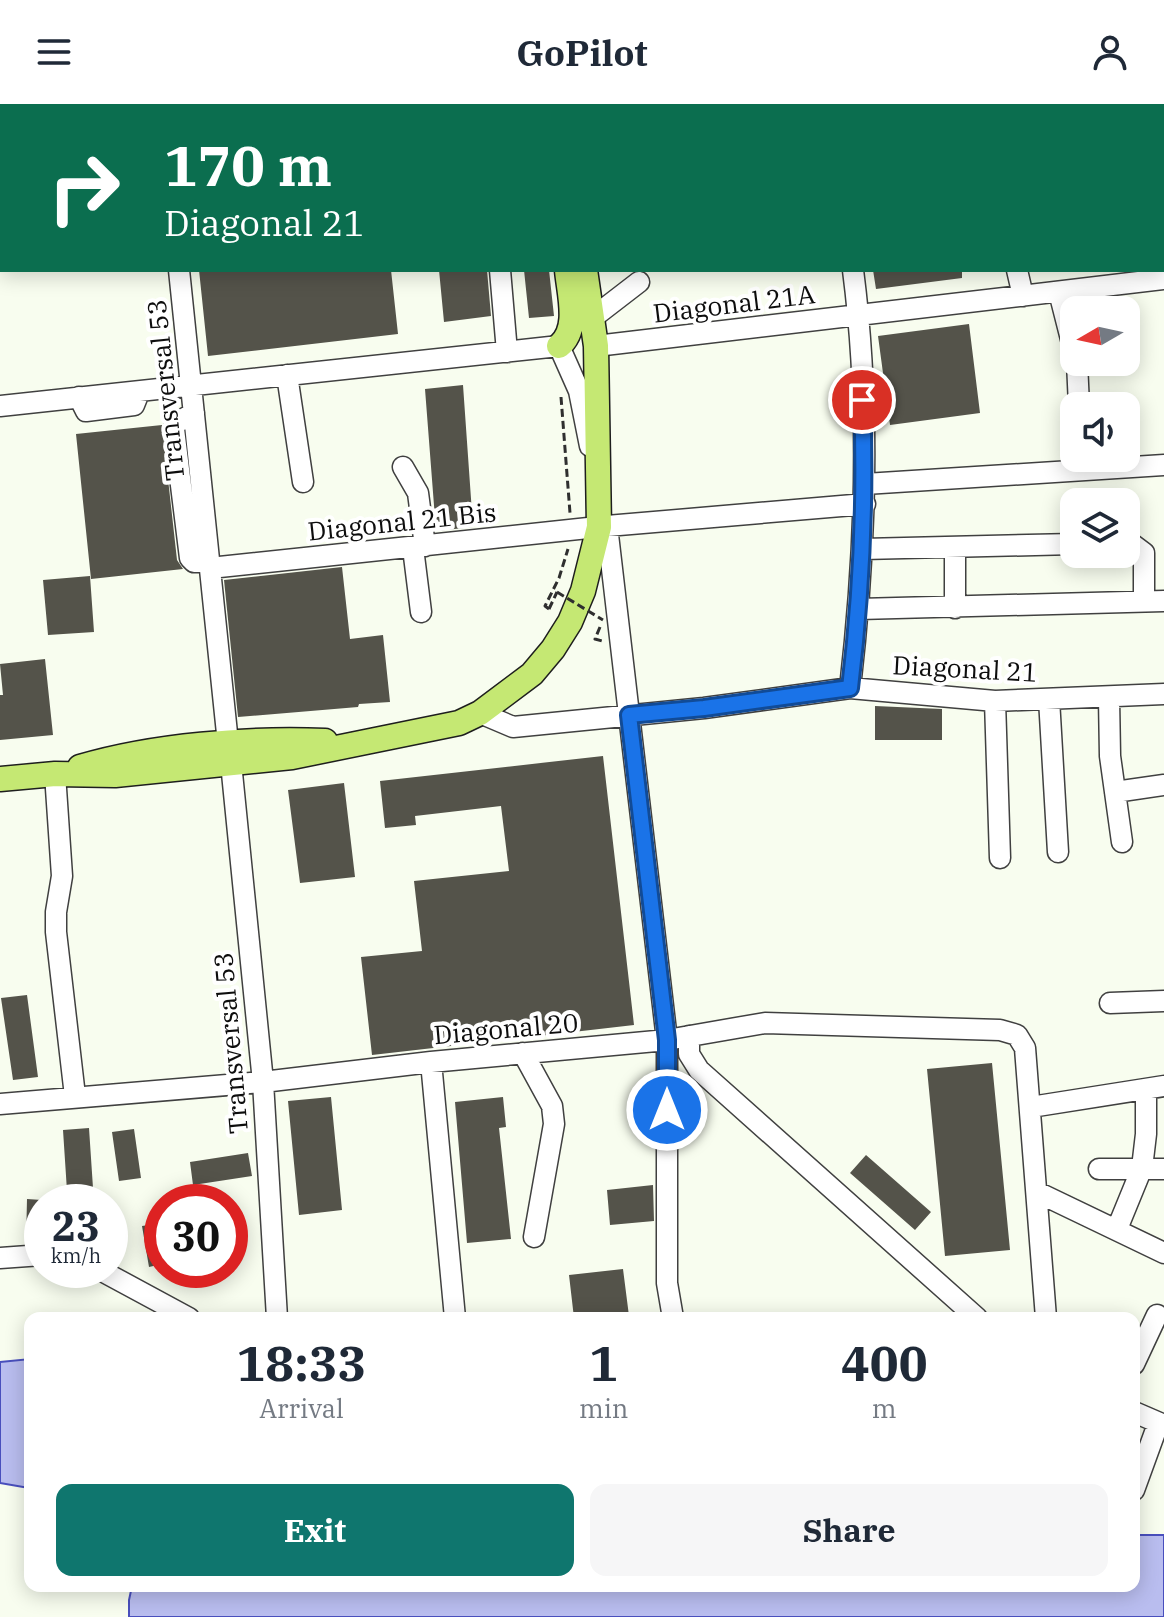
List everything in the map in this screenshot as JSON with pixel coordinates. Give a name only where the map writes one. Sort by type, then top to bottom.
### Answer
[{"type":"main road","points":[[559,346],[570,333],[567,272]]},
{"type":"main road","points":[[0,779],[55,774],[118,756],[230,753],[294,740],[359,742],[459,723],[480,713],[532,674],[570,622],[603,526],[599,493],[596,346],[585,272]]},
{"type":"street","name":"Transversal 53","points":[[179,272],[263,1082],[277,1312]]},
{"type":"street","points":[[500,272],[507,352]]},
{"type":"street","points":[[850,688],[859,609],[865,494],[859,315],[853,272]]},
{"type":"street","points":[[1017,272],[1023,296]]},
{"type":"street","name":"Diagonal 21A","points":[[596,346],[1164,279]]},
{"type":"street","points":[[591,319],[639,282]]},
{"type":"street","points":[[1059,292],[1060,296]]},
{"type":"street","points":[[0,406],[559,346],[579,391],[599,493]]},
{"type":"street","points":[[287,375],[303,482]]},
{"type":"street","name":"Diagonal 21 Bis","points":[[1140,466],[1164,465]]},
{"type":"street","points":[[403,467],[418,493],[421,612]]},
{"type":"street","name":"Diagonal 21 Bis","points":[[210,565],[571,530],[1060,467]]},
{"type":"street","points":[[603,526],[629,715],[667,1040],[667,1283],[672,1312]]},
{"type":"street","points":[[863,549],[1060,544]]},
{"type":"street","points":[[955,547],[955,608]]},
{"type":"street","points":[[859,609],[1154,601],[1144,553],[1140,550]]},
{"type":"street","name":"Diagonal 21","points":[[480,713],[513,727],[704,708],[850,688],[995,701],[1164,694]]},
{"type":"street","points":[[1109,698],[1110,756],[1122,842]]},
{"type":"street","points":[[1049,699],[1058,852]]},
{"type":"street","points":[[995,701],[1000,858]]},
{"type":"street","points":[[55,774],[62,876],[56,932],[75,1096]]},
{"type":"street","points":[[1115,792],[1164,785]]},
{"type":"street","points":[[1110,1003],[1164,1001]]},
{"type":"street","name":"Diagonal 20","points":[[0,1104],[263,1082],[431,1062],[667,1040],[765,1023],[1000,1030],[1017,1035],[1025,1048],[1031,1107]]},
{"type":"street","points":[[689,1036],[689,1054],[699,1070],[970,1312]]},
{"type":"street","points":[[523,1053],[552,1106],[554,1124],[534,1237]]},
{"type":"street","points":[[431,1062],[454,1312]]},
{"type":"street","points":[[1046,1312],[1031,1107],[1155,1088],[1155,1134],[1117,1229]]},
{"type":"street","points":[[1099,1169],[1164,1169]]},
{"type":"street","points":[[1037,1192],[1164,1253]]},
{"type":"street","points":[[0,1258],[24,1256]]},
{"type":"street","points":[[128,1285],[178,1312]]},
{"type":"street","points":[[1140,1351],[1157,1315]]},
{"type":"street","points":[[1140,1415],[1161,1424],[1140,1475]]},
{"type":"path","points":[[560,387],[571,530],[559,578],[545,606],[549,609],[557,592],[603,620],[595,639]]},
{"type":"water","points":[[24,1360],[24,1487],[0,1483],[0,1362]]},
{"type":"water","points":[[1140,1535],[1164,1535],[1164,1617],[129,1617],[131,1592],[1140,1592]]},
{"type":"building","points":[[199,272],[391,272],[398,334],[208,356]]},
{"type":"building","points":[[439,272],[487,272],[491,316],[444,322]]},
{"type":"building","points":[[524,272],[549,272],[554,316],[529,318]]},
{"type":"building","points":[[873,272],[962,272],[962,278],[876,289]]},
{"type":"building","points":[[969,324],[980,413],[890,425],[878,336]]},
{"type":"building","points":[[463,385],[473,527],[436,531],[425,389]]},
{"type":"building","points":[[162,425],[177,560],[183,569],[91,579],[76,434]]},
{"type":"building","points":[[342,567],[350,639],[383,635],[390,702],[238,717],[224,580]]},
{"type":"building","points":[[90,576],[94,632],[48,635],[43,580]]},
{"type":"building","points":[[45,659],[53,735],[0,740],[0,695],[3,695],[0,664]]},
{"type":"building","points":[[875,706],[942,709],[942,740],[875,740]]},
{"type":"building","points":[[603,756],[634,1025],[372,1055],[361,957],[422,951],[414,881],[509,871],[501,806],[415,816],[416,825],[385,828],[380,781]]},
{"type":"building","points":[[344,783],[355,877],[300,883],[288,790]]},
{"type":"building","points":[[27,995],[38,1077],[13,1080],[1,998]]},
{"type":"building","points":[[992,1063],[1010,1250],[945,1256],[927,1069]]},
{"type":"building","points":[[331,1097],[342,1210],[299,1215],[288,1101]]},
{"type":"building","points":[[503,1097],[506,1127],[499,1128],[511,1239],[467,1243],[455,1102]]},
{"type":"building","points":[[89,1128],[93,1184],[67,1184],[63,1130]]},
{"type":"building","points":[[134,1129],[141,1178],[119,1181],[112,1132]]},
{"type":"building","points":[[248,1153],[252,1176],[193,1184],[190,1162]]},
{"type":"building","points":[[866,1155],[931,1212],[915,1230],[850,1173]]},
{"type":"building","points":[[653,1185],[654,1221],[610,1225],[607,1190]]},
{"type":"building","points":[[623,1269],[628,1312],[573,1312],[569,1275]]},
{"type":"route","points":[[667,1110],[667,1040],[629,715],[850,688],[859,609],[865,504],[862,400]]}]
